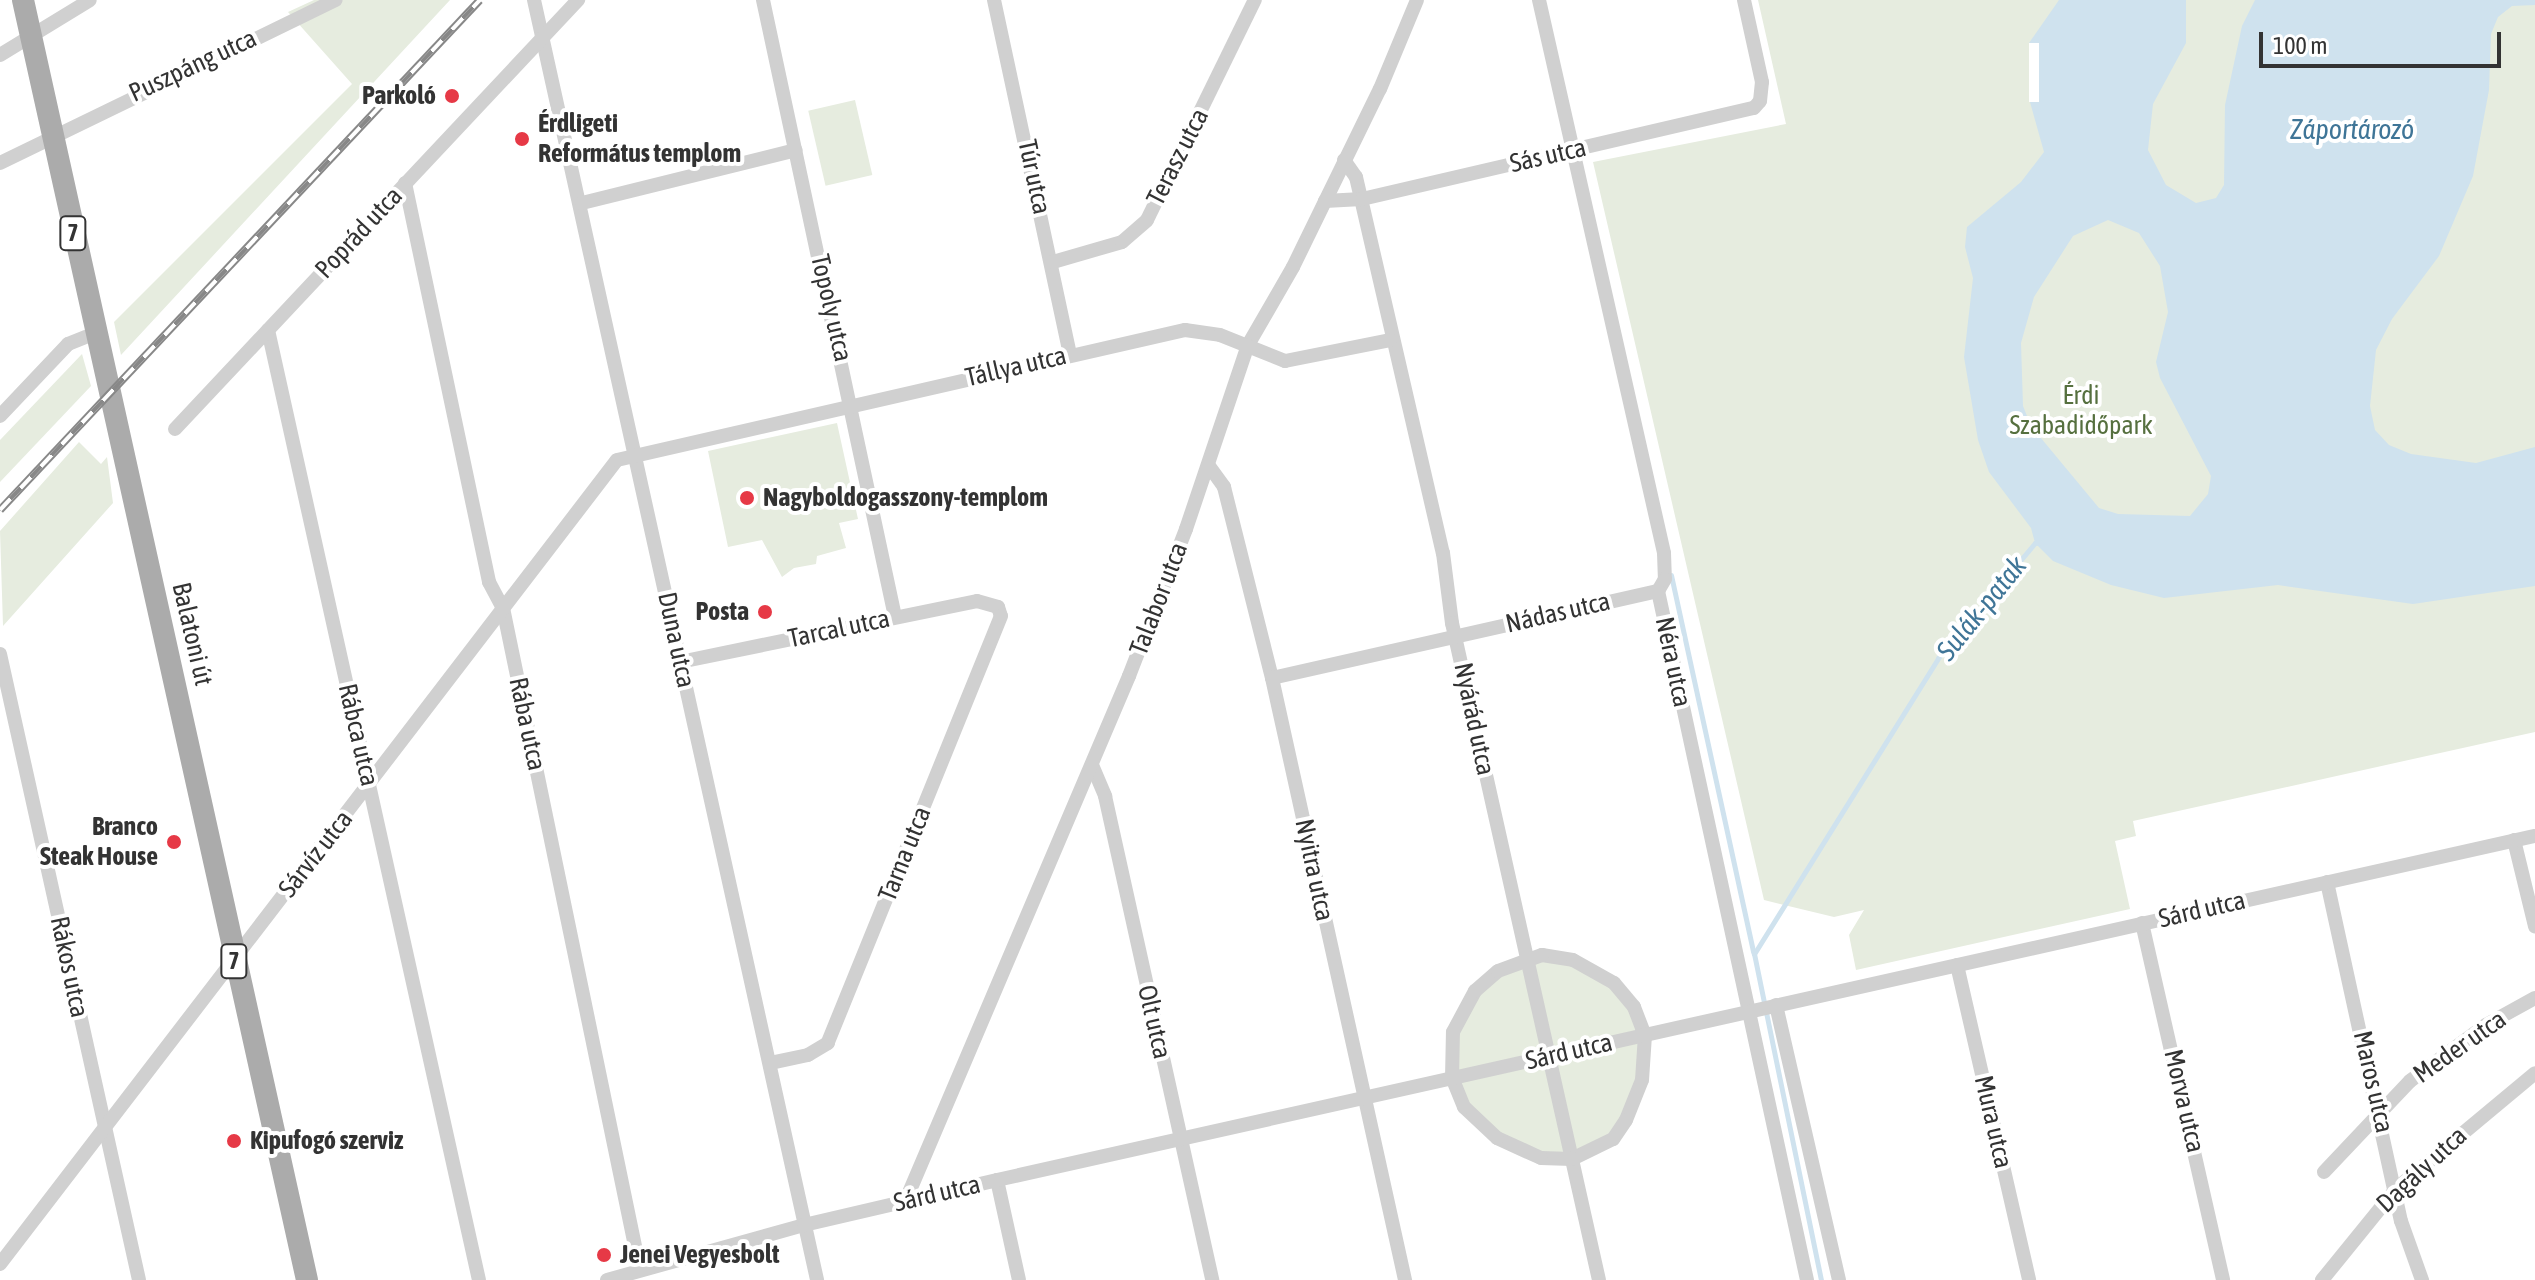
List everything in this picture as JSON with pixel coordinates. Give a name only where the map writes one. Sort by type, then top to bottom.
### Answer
[{"type":"main road","name":"Balatoni út","points":[[23,0],[307,1280]]},
{"type":"street","points":[[0,55],[90,0]]},
{"type":"street","name":"Puszpáng utca","points":[[0,163],[51,134],[336,0]]},
{"type":"street","name":"Duna utca","points":[[534,0],[638,452],[680,662],[817,1280]]},
{"type":"street","name":"Poprád utca","points":[[175,429],[578,0]]},
{"type":"street","name":"Topoly utca","points":[[763,0],[853,406],[895,617]]},
{"type":"street","name":"Túr utca","points":[[994,0],[1053,262],[1070,355]]},
{"type":"street","name":"Terasz utca","points":[[1053,262],[1122,242],[1147,220],[1255,0]]},
{"type":"street","name":"Talabor utca","points":[[905,1202],[1092,765],[1209,466],[1248,345],[1325,201],[1417,0]]},
{"type":"street","name":"Néra utca","points":[[1539,0],[1664,553],[1665,579],[1658,591],[1807,1280]]},
{"type":"street","name":"Sás utca","points":[[1325,201],[1362,199],[1754,108],[1763,93],[1744,0]]},
{"type":"street","points":[[582,203],[796,150]]},
{"type":"street","name":"Nyárád utca","points":[[1344,160],[1362,199],[1390,340],[1443,553],[1456,637],[1599,1280]]},
{"type":"street","name":"Rába utca","points":[[405,183],[489,582],[503,608],[640,1270]]},
{"type":"street","name":"Rábca utca","points":[[268,330],[479,1280]]},
{"type":"street","name":"Tállya utca","points":[[638,452],[1185,330],[1248,345],[1285,361],[1390,340]]},
{"type":"street","points":[[0,416],[68,344],[95,333]]},
{"type":"street","name":"Sárvíz utca","points":[[0,1264],[370,785],[609,467],[638,452]]},
{"type":"street","name":"Nyitra utca","points":[[1209,466],[1224,487],[1272,678],[1405,1280]]},
{"type":"street","name":"Nádas utca","points":[[1272,678],[1658,591]]},
{"type":"street","name":"Tarcal utca","points":[[680,662],[977,601],[998,607]]},
{"type":"street","name":"Tarna utca","points":[[771,1063],[808,1055],[828,1043],[994,642],[998,607]]},
{"type":"street","name":"Rákos utca","points":[[0,654],[139,1280]]},
{"type":"street","name":"Olt utca","points":[[1092,765],[1105,796],[1212,1280]]},
{"type":"street","name":"Sárd utca","points":[[607,1280],[804,1225],[997,1180],[2535,836]]},
{"type":"street","points":[[2514,840],[2535,926]]},
{"type":"street","name":"Maros utca","points":[[2327,882],[2380,1109],[2406,1241],[2422,1280]]},
{"type":"street","name":"Morva utca","points":[[2142,923],[2223,1280]]},
{"type":"street","points":[[1528,957],[1573,960],[1601,974],[1634,1007],[1645,1035],[1642,1080],[1626,1120],[1613,1139],[1572,1159],[1541,1158],[1497,1138],[1464,1107],[1452,1078],[1453,1032],[1465,1004],[1498,971],[1528,957]]},
{"type":"street","name":"Mura utca","points":[[1957,965],[2029,1280]]},
{"type":"street","name":"Meder utca","points":[[2324,1172],[2380,1109],[2446,1052],[2535,998]]},
{"type":"street","points":[[1776,1005],[1839,1280]]},
{"type":"street","name":"Dagály utca","points":[[2322,1280],[2396,1189],[2535,1073]]},
{"type":"street","points":[[997,1180],[1019,1280]]},
{"type":"green space","points":[[314,0],[450,0],[121,355],[114,322],[352,84],[288,12]]},
{"type":"green space","name":"Érdi Szabadidőpark","points":[[1758,0],[2535,0],[2535,732],[2133,821],[2136,836],[2115,841],[2130,909],[1856,970],[1849,935],[1864,910],[1834,917],[1764,900],[1593,162],[1786,124]]},
{"type":"green space","points":[[855,100],[872,175],[826,186],[808,111]]},
{"type":"green space","points":[[82,354],[91,386],[0,482],[0,440]]},
{"type":"green space","points":[[837,423],[858,519],[839,523],[846,548],[817,556],[816,564],[794,568],[782,577],[762,540],[728,547],[708,451]]},
{"type":"green space","points":[[79,442],[101,464],[107,457],[113,503],[3,626],[0,531]]},
{"type":"green space","points":[[1542,955],[1614,983],[1645,1035],[1632,1110],[1587,1155],[1526,1153],[1464,1107],[1451,1048],[1475,991]]},
{"type":"water","name":"Záportározó","points":[[2059,0],[2186,0],[2186,43],[2153,104],[2148,150],[2166,185],[2196,203],[2216,198],[2224,185],[2225,105],[2242,26],[2255,0],[2535,0],[2535,5],[2512,6],[2498,17],[2491,34],[2489,90],[2473,176],[2439,256],[2392,319],[2376,350],[2370,406],[2375,430],[2389,445],[2411,454],[2476,463],[2535,447],[2535,586],[2413,604],[2278,585],[2164,598],[2111,585],[2053,561],[2035,543],[2031,528],[1989,472],[1978,440],[1964,357],[1973,278],[1965,247],[1967,227],[2021,182],[2044,152],[2030,102],[2029,43]],"holes":[[[2108,220],[2139,233],[2160,266],[2168,312],[2156,362],[2160,378],[2211,476],[2208,494],[2190,516],[2118,514],[2099,508],[2031,426],[2023,406],[2021,343],[2034,297],[2073,236]]]},
{"type":"pier","points":[[2029,43],[2039,43],[2039,102],[2029,102]]},
{"type":"waterway","name":"Sulák-patak","points":[[1821,1280],[1754,954],[1938,658],[2035,543],[2042,542]]},
{"type":"waterway","points":[[1671,575],[1753,952]]},
{"type":"railway","points":[[0,510],[480,0]]},
{"type":"place","name":"Parkoló","points":[[452,96]]},
{"type":"place","name":"Érdligeti Református templom","points":[[522,139]]},
{"type":"place","name":"Nagyboldogasszony-templom","points":[[747,498]]},
{"type":"place","name":"Posta","points":[[765,612]]},
{"type":"place","name":"Branco Steak House","points":[[174,842]]},
{"type":"place","name":"Kipufogó szerviz","points":[[234,1141]]},
{"type":"place","name":"Jenei Vegyesbolt","points":[[604,1255]]}]
